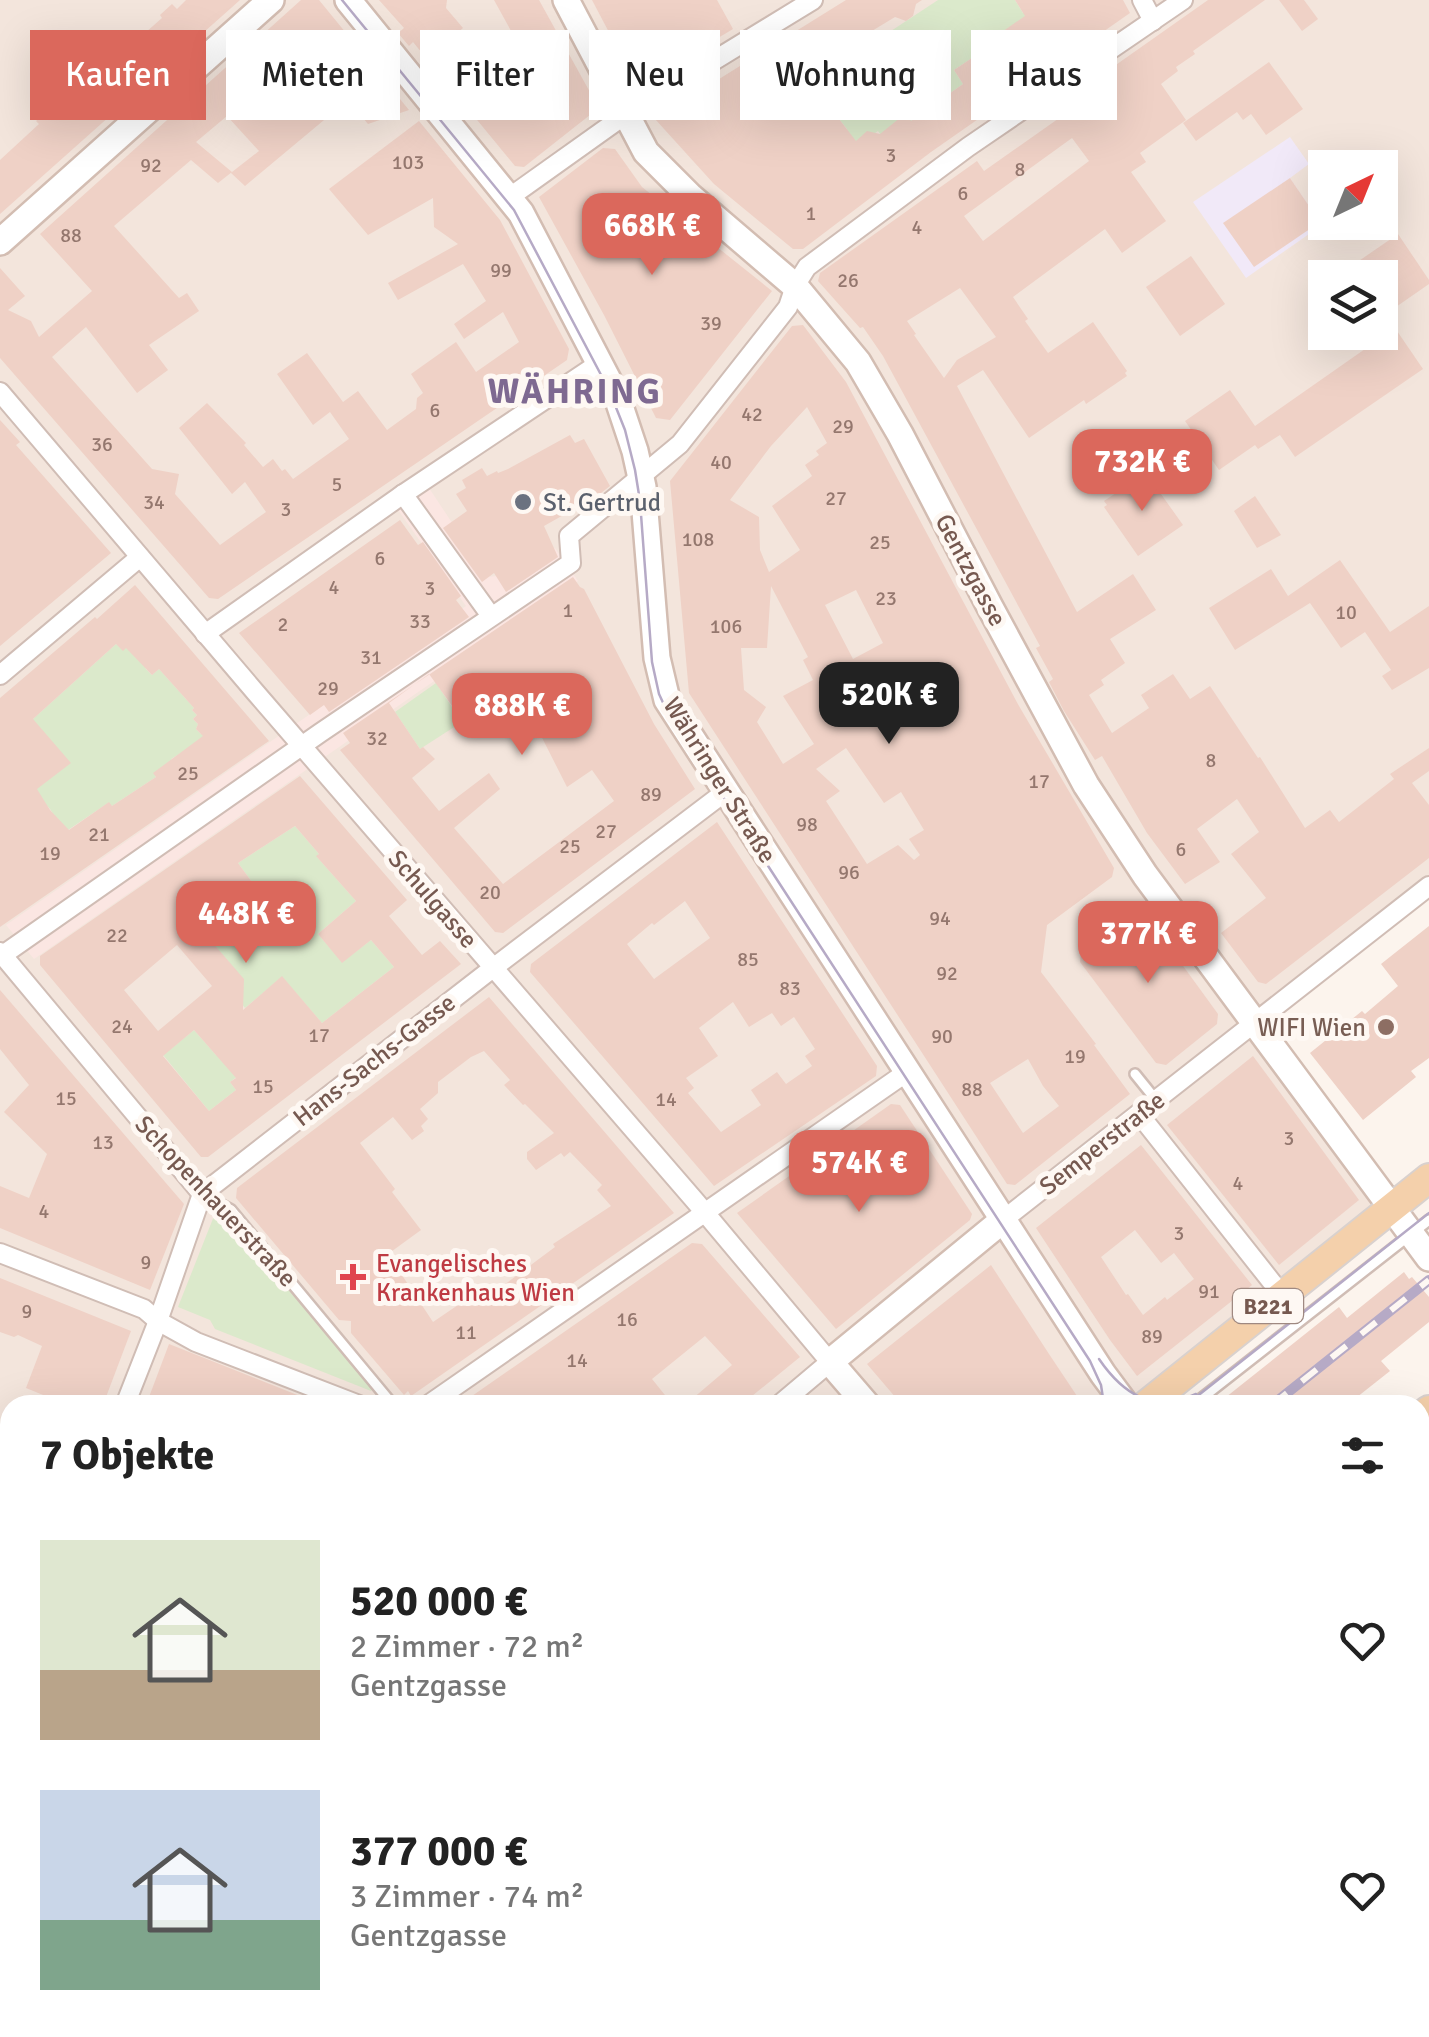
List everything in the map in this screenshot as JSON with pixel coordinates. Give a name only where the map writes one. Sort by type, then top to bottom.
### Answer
[{"type":"main road","points":[[0,242],[270,0]]},
{"type":"main road","name":"Währinger Straße","points":[[348,0],[510,198],[601,362],[624,414],[641,477],[657,658],[662,687],[674,711],[1104,1374],[1114,1395]]},
{"type":"main road","name":"Gentzgasse","points":[[566,0],[589,45]]},
{"type":"main road","name":"Gentzgasse","points":[[628,120],[646,152],[691,197],[795,286],[848,348],[881,398],[1086,785],[1146,876],[1391,1208],[1420,1227],[1429,1258]]},
{"type":"main road","name":"B221","points":[[1158,1395],[1429,1178]]},
{"type":"main road","name":"Semperstraße","points":[[830,1362],[1003,1220]]},
{"type":"main road","name":"Schulgasse","points":[[830,1362],[858,1395]]},
{"type":"street","points":[[720,57],[814,0]]},
{"type":"street","points":[[1142,0],[1153,21]]},
{"type":"street","points":[[1,954],[571,564],[569,536],[680,444],[788,307],[807,267],[968,146],[1183,0]]},
{"type":"street","points":[[510,198],[618,120]]},
{"type":"street","points":[[205,634],[601,362]]},
{"type":"street","name":"Schulgasse","points":[[0,392],[830,1362]]},
{"type":"street","points":[[404,494],[491,616]]},
{"type":"street","points":[[0,676],[140,557]]},
{"type":"street","name":"Hans-Sachs-Gasse","points":[[202,1194],[726,792]]},
{"type":"street","name":"Semperstraße","points":[[1003,1220],[1429,886]]},
{"type":"street","name":"Schopenhauerstraße","points":[[1,954],[202,1194]]},
{"type":"street","points":[[442,1395],[907,1072]]},
{"type":"street","points":[[1138,1114],[1282,1294]]},
{"type":"street","points":[[129,1395],[202,1194]]},
{"type":"street","points":[[0,1253],[144,1309],[196,1342],[333,1395]]},
{"type":"street","name":"Semperstraße","points":[[791,1395],[830,1362]]},
{"type":"lane","points":[[1135,1074],[1156,1100]]},
{"type":"lane","name":"Schopenhauerstraße","points":[[202,1194],[231,1210],[385,1395]]},
{"type":"lane","points":[[1206,1395],[1420,1227]]},
{"type":"shaded area","points":[[0,0],[1429,0],[1429,878],[1240,1023],[1386,1219],[1171,1395],[0,1395]]},
{"type":"shaded area","points":[[1290,137],[1308,163],[1290,178],[1308,204],[1308,235],[1246,278],[1193,202]]},
{"type":"shaded area","points":[[427,485],[488,577],[515,574],[555,548],[578,581],[34,959],[6,925],[466,606],[396,507]]},
{"type":"green space","points":[[938,0],[1015,0],[1023,13],[1043,0],[1025,30],[971,30],[971,59],[954,70],[963,84],[951,93],[951,30],[892,30]]},
{"type":"green space","points":[[840,120],[912,120],[830,152],[847,129]]},
{"type":"green space","points":[[133,642],[146,669],[152,675],[159,669],[194,708],[196,729],[201,734],[213,734],[171,759],[154,773],[156,777],[65,832],[34,791],[33,719],[116,644],[123,650]]},
{"type":"green space","points":[[436,683],[462,722],[420,749],[395,712]]},
{"type":"green space","points":[[295,826],[356,901],[318,934],[342,962],[371,940],[394,967],[322,1023],[282,977],[245,1008],[234,994],[243,979],[199,927],[224,908],[239,924],[266,901],[238,863]]},
{"type":"green space","points":[[194,1030],[216,1055],[267,1054],[230,1082],[236,1090],[209,1111],[150,1039],[158,1031],[172,1048]]},
{"type":"green space","points":[[216,1211],[225,1215],[371,1391],[215,1329],[210,1320],[178,1307]]},
{"type":"building","points":[[186,0],[240,0],[206,30],[148,30],[172,4],[177,9]]},
{"type":"building","points":[[301,0],[319,0],[344,30],[268,30]]},
{"type":"building","points":[[379,0],[447,0],[446,8],[463,28],[420,30],[420,51],[413,42],[409,46],[400,35],[404,28]]},
{"type":"building","points":[[494,0],[539,0],[556,30],[510,30]]},
{"type":"building","points":[[592,0],[717,0],[733,29],[720,37],[720,30],[608,30]]},
{"type":"building","points":[[846,0],[922,0],[906,21],[895,17],[874,30],[798,30]]},
{"type":"building","points":[[1015,0],[1123,0],[1130,13],[1106,30],[1005,30],[1025,16]]},
{"type":"building","points":[[1208,0],[1265,0],[1193,51],[1195,54],[1161,84],[1186,120],[1140,153],[1146,162],[1131,172],[1166,221],[1122,253],[1105,229],[1013,297],[1048,353],[1093,322],[1127,376],[1029,438],[983,370],[957,386],[1077,612],[1133,574],[1156,610],[1110,639],[1125,663],[1101,680],[1104,685],[1089,695],[1112,733],[1149,708],[1141,695],[1173,674],[1190,699],[1210,686],[1305,828],[1330,810],[1339,822],[1394,779],[1390,774],[1429,748],[1429,771],[1412,783],[1429,805],[1429,858],[1266,984],[1258,982],[1221,933],[1266,898],[1231,854],[1259,832],[1237,799],[1197,829],[1220,862],[1185,884],[1147,833],[1102,756],[1095,760],[1064,711],[1036,648],[1040,646],[883,356],[863,327],[818,281],[820,273],[977,161],[984,171],[1056,120],[1117,120],[1117,64]],"holes":[[[1072,138],[1089,161],[983,241],[964,216]],[[960,288],[996,337],[957,360],[944,378],[907,321]]]},
{"type":"building","points":[[1279,0],[1304,0],[1318,19],[1302,31]]},
{"type":"building","points":[[569,54],[589,90],[589,116],[524,167],[515,166],[477,120],[569,120]]},
{"type":"building","points":[[971,59],[971,120],[977,120],[803,249],[793,249],[714,184],[656,120],[720,120],[720,79],[740,66],[740,120],[840,120],[856,141],[867,131],[880,134],[897,120],[951,120],[951,93],[963,84],[954,70]]},
{"type":"building","points":[[1269,62],[1303,109],[1266,135],[1251,114],[1243,120],[1237,112],[1196,141],[1183,123]]},
{"type":"building","points":[[226,67],[226,117],[196,142],[232,172],[218,183],[191,160],[114,226],[179,298],[187,293],[199,311],[149,345],[168,370],[137,393],[86,327],[52,357],[152,469],[179,474],[175,494],[220,545],[266,512],[245,482],[232,494],[179,428],[207,403],[246,443],[263,467],[273,459],[293,479],[349,439],[330,412],[313,425],[277,374],[307,353],[343,402],[358,391],[387,430],[416,409],[417,398],[423,393],[411,374],[456,342],[476,372],[519,342],[503,312],[464,339],[454,324],[486,301],[463,264],[398,300],[388,283],[458,244],[434,227],[433,198],[368,235],[329,189],[419,121],[500,220],[569,349],[567,360],[218,599],[209,598],[0,358],[0,268],[25,296],[8,310],[31,321],[39,337],[92,291],[40,234],[167,120],[206,120],[206,85]]},
{"type":"building","points":[[400,99],[409,110],[400,113]]},
{"type":"building","points":[[105,120],[0,214],[0,160],[39,124],[36,121]]},
{"type":"building","points":[[231,120],[324,120],[245,186],[231,173],[259,151]]},
{"type":"building","points":[[603,148],[615,149],[642,187],[772,291],[670,420],[656,418],[539,197]]},
{"type":"building","points":[[1290,178],[1308,204],[1308,230],[1254,267],[1223,223]]},
{"type":"building","points":[[1398,234],[1429,284],[1398,306],[1398,260],[1360,260],[1389,240],[1398,240]]},
{"type":"building","points":[[1191,256],[1225,304],[1180,336],[1146,287]]},
{"type":"building","points":[[803,325],[846,382],[1019,706],[1114,868],[1112,877],[1047,925],[1041,972],[1130,1094],[1015,1185],[1007,1184],[689,693],[670,481],[792,326]],"holes":[[[807,407],[827,443],[805,465],[812,476],[772,506],[800,550],[769,572],[760,550],[759,517],[730,500]],[[771,586],[808,657],[803,660],[813,680],[783,696],[814,744],[783,764],[757,722],[766,707],[744,690],[741,648],[767,648]],[[856,590],[883,643],[853,659],[825,605]],[[846,748],[884,803],[901,792],[924,830],[909,839],[920,855],[914,860],[898,845],[867,864],[826,801],[840,791],[816,769]],[[1028,1059],[1059,1106],[1023,1133],[990,1083]]]},
{"type":"building","points":[[1398,332],[1423,369],[1295,457],[1280,435],[1258,449],[1255,445],[1219,470],[1185,421],[1230,390],[1255,426],[1364,350],[1398,350]]},
{"type":"building","points":[[0,420],[20,442],[16,445],[111,553],[0,646]]},
{"type":"building","name":"St. Gertrud","points":[[570,435],[575,443],[584,439],[610,486],[544,526],[558,557],[506,592],[494,573],[482,582],[443,528],[467,511],[456,494],[466,488],[462,480],[482,468],[487,476],[508,469]]},
{"type":"building","points":[[1146,473],[1183,525],[1138,556],[1104,507],[1104,501]]},
{"type":"building","points":[[1255,496],[1281,535],[1257,548],[1234,511]]},
{"type":"building","points":[[400,520],[418,545],[423,542],[461,596],[456,600],[469,617],[329,712],[324,705],[310,715],[239,633]]},
{"type":"building","points":[[1340,560],[1390,632],[1429,606],[1429,668],[1392,690],[1382,676],[1391,670],[1365,632],[1341,648],[1310,603],[1235,650],[1209,608],[1271,569],[1288,596]]},
{"type":"building","points":[[573,577],[584,589],[654,724],[695,789],[503,933],[495,932],[340,750],[350,743],[343,733],[415,684],[389,703],[420,749],[423,747],[435,759],[412,778],[439,811],[489,773],[500,789],[454,828],[503,884],[614,801],[592,770],[567,787],[531,716],[495,731],[482,698],[455,710],[429,674]]},
{"type":"building","points":[[135,585],[269,741],[0,927],[0,698]],"holes":[[[116,644],[123,651],[126,648],[152,675],[159,669],[194,708],[196,729],[203,736],[153,773],[156,777],[112,806],[109,802],[69,830],[37,789],[71,763],[33,719]]]},
{"type":"building","points":[[300,776],[407,900],[389,916],[422,955],[440,941],[461,964],[208,1157],[201,1157],[40,965],[40,956]],"holes":[[[295,826],[356,901],[318,934],[342,963],[371,940],[394,967],[322,1023],[282,976],[243,1010],[244,979],[199,927],[223,908],[239,925],[266,901],[238,863]],[[177,945],[212,986],[158,1031],[124,990]],[[194,1030],[236,1078],[230,1082],[236,1090],[209,1111],[163,1056]]]},
{"type":"building","points":[[717,822],[877,1066],[876,1076],[714,1186],[530,972],[531,964]],"holes":[[[685,901],[710,938],[654,979],[627,944]],[[733,1002],[749,1027],[772,1013],[781,1026],[794,1017],[815,1049],[805,1056],[812,1066],[786,1084],[777,1072],[751,1090],[761,1105],[721,1132],[688,1093],[694,1088],[686,1078],[718,1056],[699,1028]]]},
{"type":"building","points":[[1131,907],[1141,908],[1218,1014],[1217,1024],[1166,1065],[1156,1063],[1080,962],[1082,943]]},
{"type":"building","name":"WIFI Wien","points":[[1429,926],[1429,1058],[1411,1071],[1416,1077],[1363,1120],[1310,1053],[1398,986],[1381,964]]},
{"type":"building","points":[[0,990],[184,1204],[150,1290],[0,1228],[0,1186],[29,1198],[47,1154],[4,1112],[29,1085],[0,1049]]},
{"type":"building","points":[[489,997],[674,1213],[412,1395],[408,1391],[404,1395],[351,1333],[351,1321],[339,1320],[236,1198],[237,1188]],"holes":[[[484,1051],[510,1080],[504,1085],[554,1133],[527,1152],[527,1159],[536,1170],[561,1153],[564,1157],[570,1152],[602,1185],[597,1190],[611,1206],[553,1244],[555,1247],[500,1288],[488,1295],[483,1288],[433,1322],[388,1254],[421,1230],[360,1143],[393,1117],[412,1140],[424,1131],[421,1126],[428,1119],[420,1109],[438,1093],[438,1082]]]},
{"type":"building","points":[[1253,1056],[1359,1200],[1279,1265],[1167,1125]]},
{"type":"building","points":[[891,1104],[900,1105],[972,1214],[970,1220],[836,1329],[737,1213]]},
{"type":"building","points":[[1141,1145],[1252,1285],[1137,1376],[1036,1228]],"holes":[[[1135,1230],[1161,1263],[1174,1253],[1194,1279],[1143,1315],[1101,1257]]]},
{"type":"building","points":[[692,1243],[702,1244],[800,1357],[753,1395],[697,1395],[732,1365],[705,1336],[652,1379],[665,1395],[473,1395]]},
{"type":"building","points":[[991,1265],[1076,1395],[893,1395],[867,1364]]},
{"type":"building","points":[[1404,1272],[1429,1297],[1429,1322],[1381,1361],[1390,1371],[1360,1395],[1229,1395],[1339,1307],[1347,1318]]},
{"type":"building","points":[[0,1278],[131,1331],[107,1395],[43,1395],[26,1388],[42,1346],[0,1332]]},
{"type":"building","points":[[169,1344],[297,1395],[150,1395]]},
{"type":"tram line","points":[[342,0],[514,210],[609,390],[635,470],[652,662],[666,709],[1090,1361],[1102,1395]]},
{"type":"tram line","points":[[1199,1395],[1429,1213]]},
{"type":"tram line","points":[[1099,1359],[1118,1382],[1136,1395]]},
{"type":"railway","points":[[1285,1395],[1429,1280]]},
{"type":"place","name":"St. Gertrud","points":[[523,502]]},
{"type":"place","name":"WIFI Wien","points":[[1386,1027]]},
{"type":"place","name":"Evangelisches Krankenhaus Wien","points":[[353,1277]]},
{"type":"district","name":"WÄHRING","points":[[575,391]]}]
